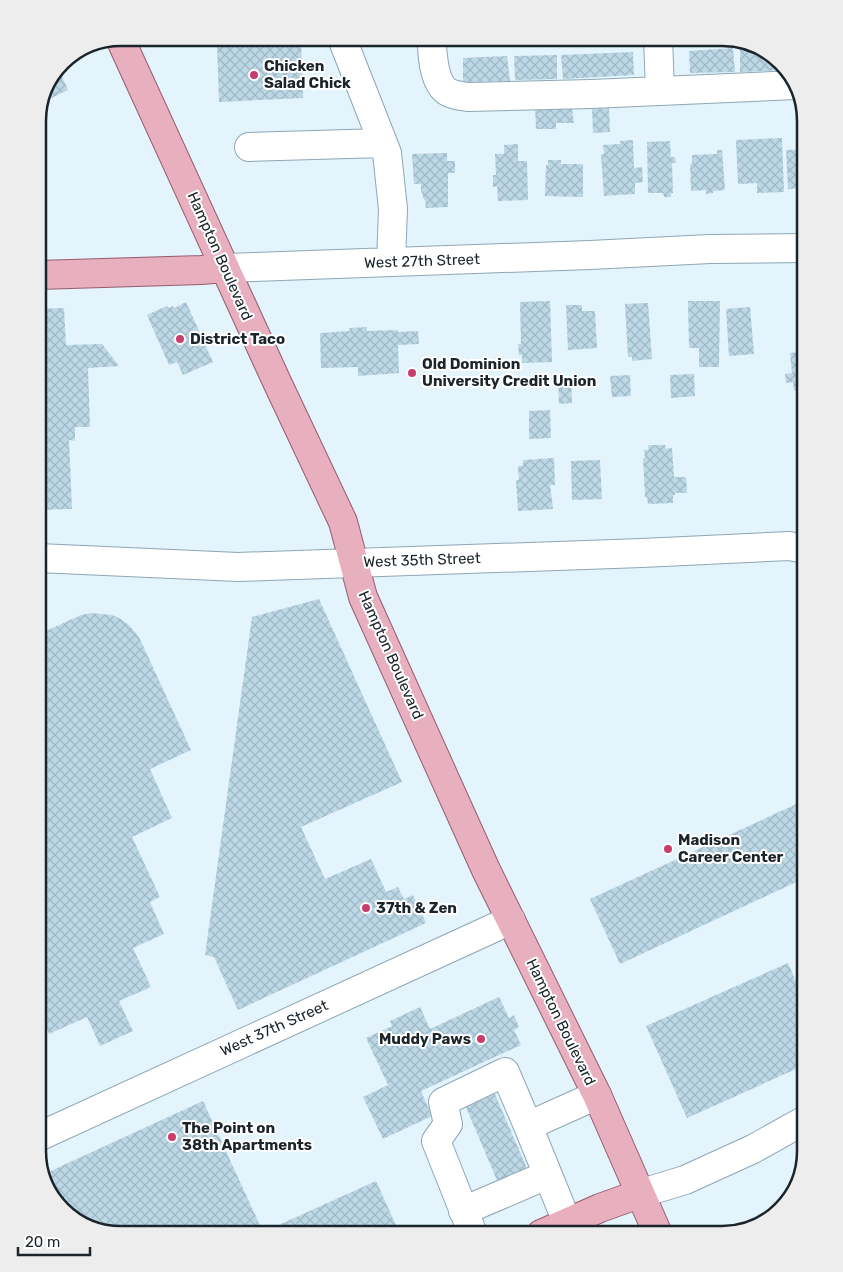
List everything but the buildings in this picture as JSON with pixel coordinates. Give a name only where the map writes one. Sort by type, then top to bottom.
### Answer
[{"type":"main road","name":"Hampton Boulevard","points":[[123,46],[343,522],[364,597],[482,861],[597,1096],[654,1226]]},
{"type":"main road","name":"West 27th Street","points":[[46,275],[186,271],[225,268]]},
{"type":"main road","points":[[558,1226],[639,1194]]},
{"type":"street","points":[[344,46],[387,153],[393,209],[392,262]]},
{"type":"street","points":[[433,46],[435,69],[444,90],[468,97],[788,85]]},
{"type":"street","points":[[658,46],[660,91]]},
{"type":"street","points":[[249,148],[383,143]]},
{"type":"street","name":"West 27th Street","points":[[225,268],[710,249],[797,248]]},
{"type":"street","name":"West 35th Street","points":[[46,558],[238,567],[797,547]]},
{"type":"street","name":"West 37th Street","points":[[46,1133],[511,920]]},
{"type":"street","points":[[547,1175],[468,1223],[436,1141],[448,1124],[444,1102],[505,1072],[567,1222]]},
{"type":"street","points":[[528,1126],[597,1096]]},
{"type":"street","points":[[639,1194],[685,1180],[753,1149],[797,1125]]},
{"type":"place","name":"Chicken Salad Chick","points":[[254,75]]},
{"type":"place","name":"District Taco","points":[[180,339]]},
{"type":"place","name":"Old Dominion University Credit Union","points":[[412,373]]},
{"type":"place","name":"Madison Career Center","points":[[668,849]]},
{"type":"place","name":"37th & Zen","points":[[366,908]]},
{"type":"place","name":"Muddy Paws","points":[[481,1039]]},
{"type":"place","name":"The Point on 38th Apartments","points":[[172,1137]]}]
